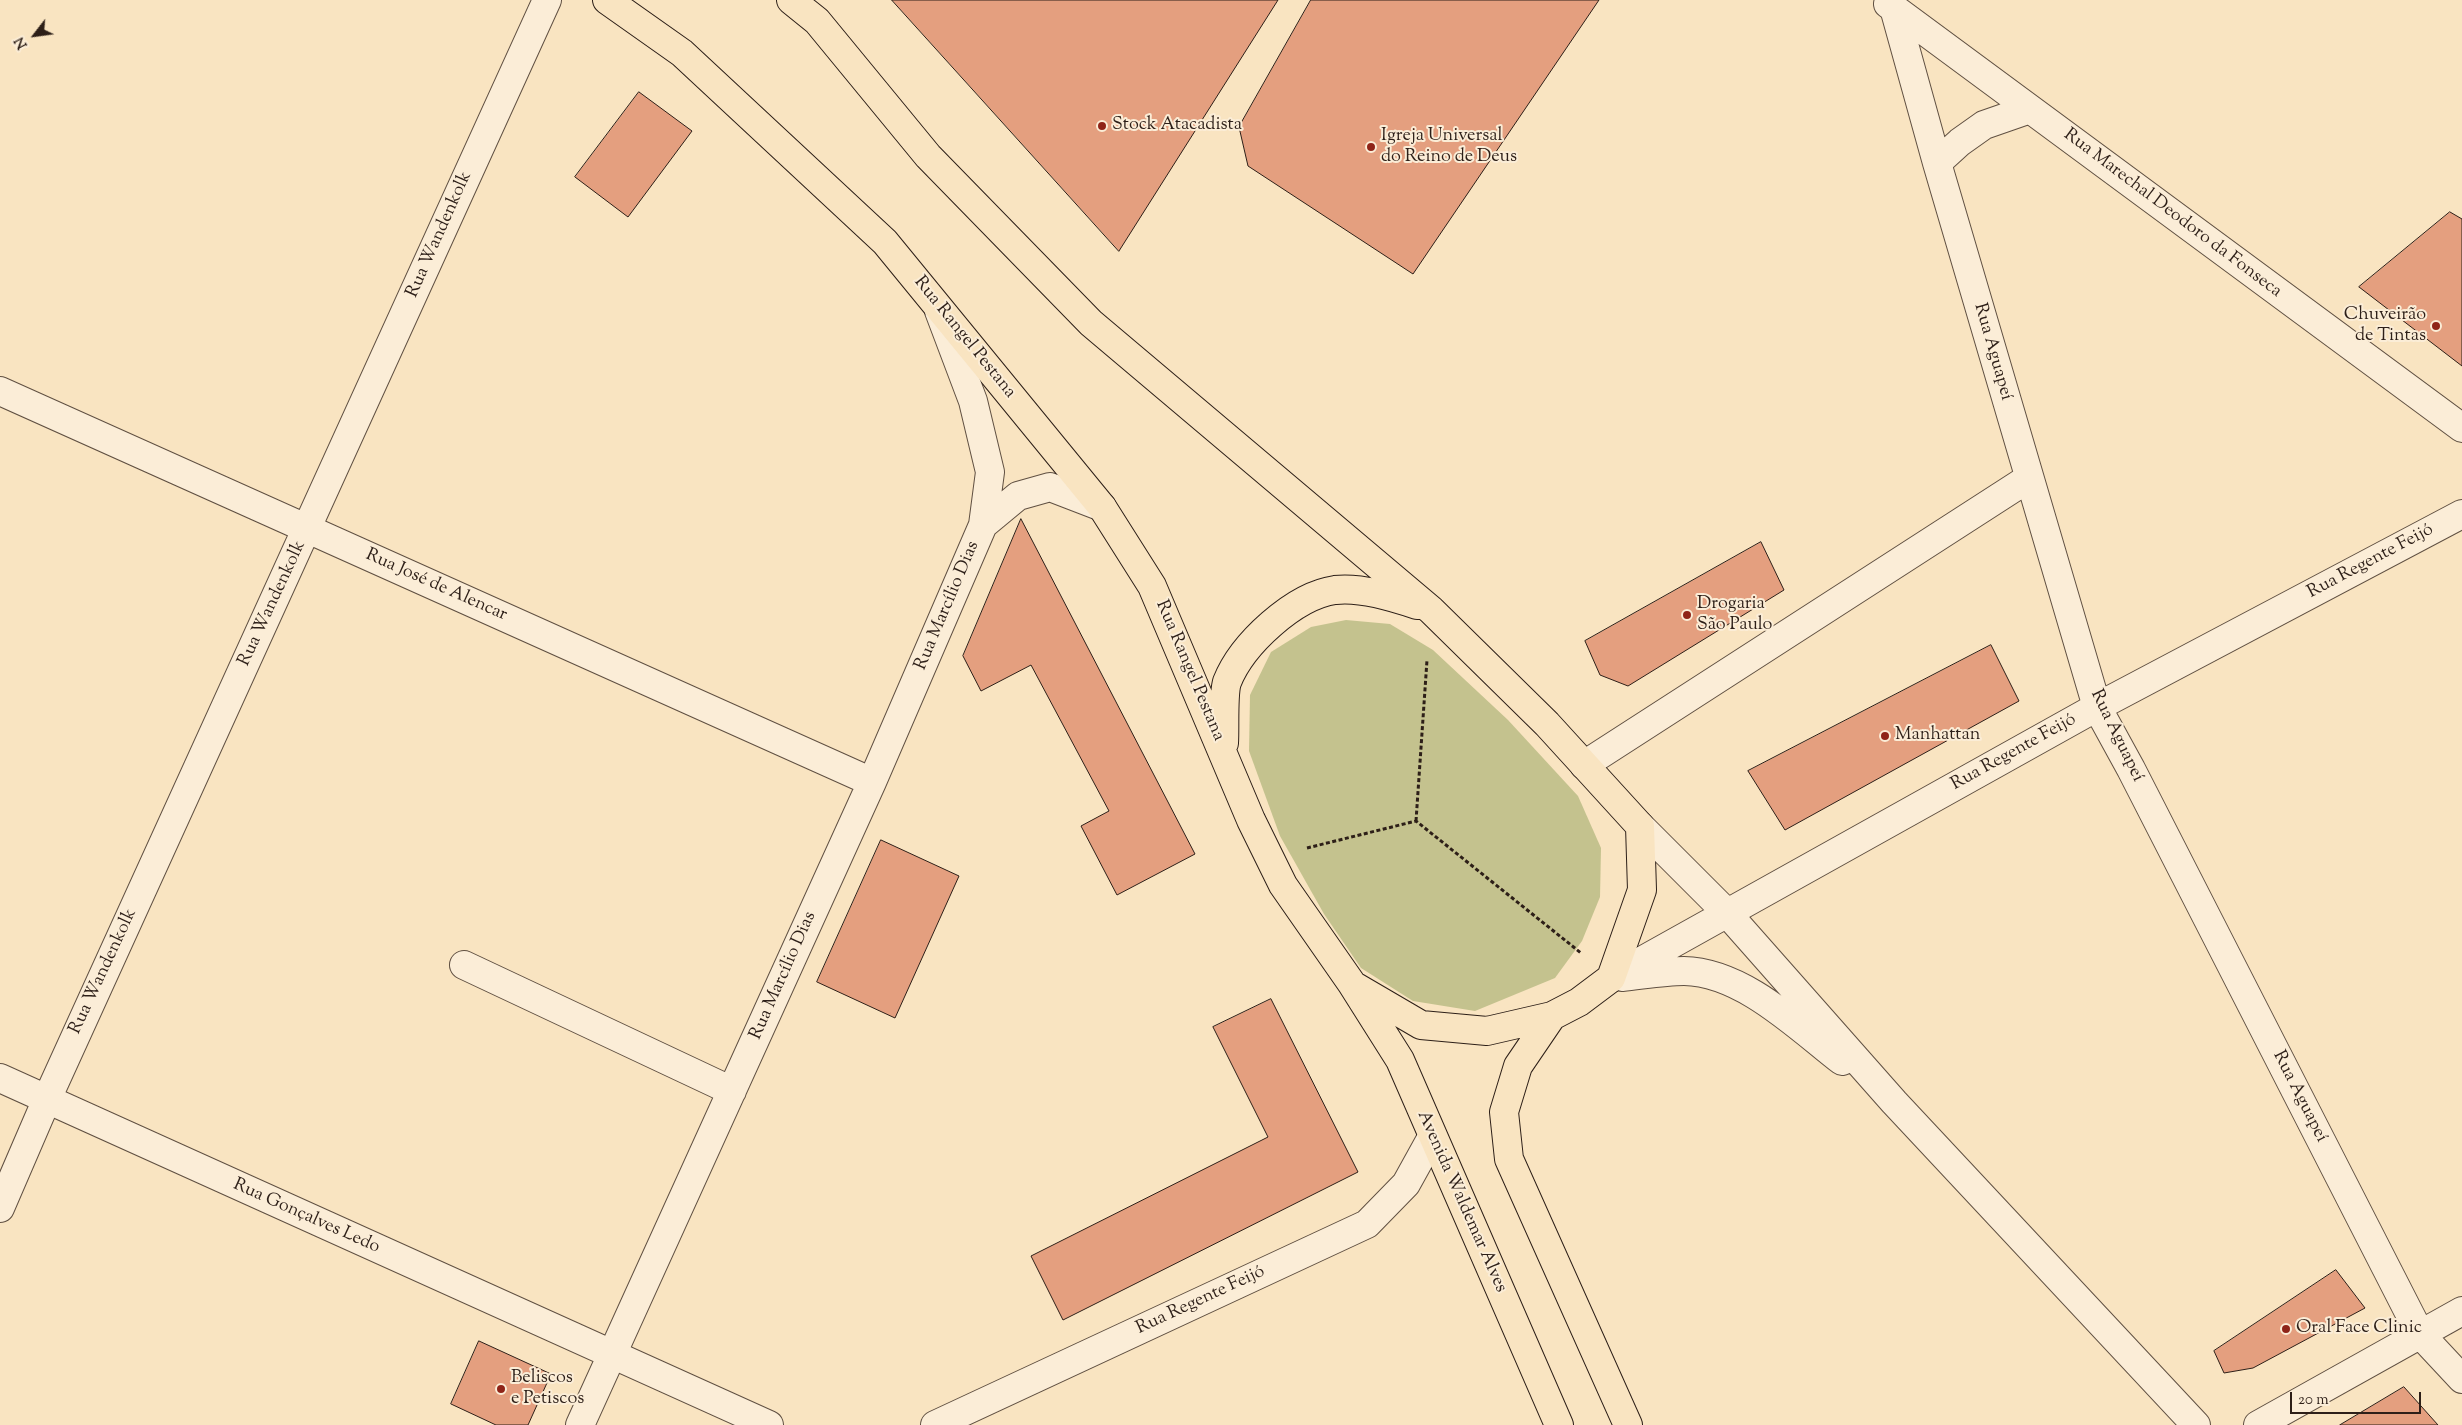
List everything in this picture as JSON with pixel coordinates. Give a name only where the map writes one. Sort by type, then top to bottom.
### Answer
[{"type":"main road","name":"Rua Rangel Pestana","points":[[608,0],[682,53],[885,242],[1102,507],[1152,586],[1224,752],[1251,820],[1270,857]]},
{"type":"main road","points":[[791,0],[817,21],[928,156],[1091,323],[1431,610],[1547,724],[1640,826],[1642,890],[1611,978],[1579,1002],[1552,1016],[1487,1031],[1421,1025],[1352,984]]},
{"type":"main road","points":[[1224,752],[1227,684],[1242,654],[1269,624],[1308,600],[1335,590],[1380,593],[1431,610]]},
{"type":"main road","name":"Avenida Waldemar Alves","points":[[1270,857],[1284,885],[1352,984],[1400,1060],[1558,1425]]},
{"type":"main road","points":[[1552,1016],[1518,1066],[1504,1112],[1509,1160],[1628,1425]]},
{"type":"street","name":"Rua Wandenkolk","points":[[0,1208],[46,1099],[547,0]]},
{"type":"street","name":"Rua Marechal Deodoro da Fonseca","points":[[1888,4],[2462,428]]},
{"type":"street","name":"Rua Aguapeí","points":[[1888,4],[1937,163],[2097,707],[2420,1334],[2462,1379]]},
{"type":"street","points":[[1937,163],[1960,142],[1984,125],[2030,109]]},
{"type":"street","name":"Rua Marcílio Dias","points":[[580,1425],[872,782],[983,525],[990,472],[973,401],[937,305]]},
{"type":"street","name":"Rua José de Alencar","points":[[0,390],[872,782]]},
{"type":"street","points":[[1584,765],[2029,478]]},
{"type":"street","name":"Rua Marcílio Dias","points":[[983,525],[1018,496],[1050,487],[1102,507]]},
{"type":"street","name":"Rua Regente Feijó","points":[[1611,978],[2097,707],[2462,514]]},
{"type":"street","points":[[1640,826],[1728,913],[1894,1102],[2196,1425]]},
{"type":"street","points":[[464,965],[732,1091]]},
{"type":"street","points":[[1611,978],[1684,971],[1714,976],[1758,996],[1894,1102]]},
{"type":"street","name":"Rua Gonçalves Ledo","points":[[0,1078],[612,1355]]},
{"type":"street","name":"Rua Regente Feijó","points":[[935,1425],[1367,1224],[1406,1184],[1432,1137]]},
{"type":"street","points":[[2258,1425],[2462,1311]]},
{"type":"street","points":[[612,1355],[769,1425]]},
{"type":"path","points":[[1416,821],[1431,610]]},
{"type":"path","points":[[1270,857],[1416,821]]},
{"type":"path","points":[[1416,821],[1611,978]]},
{"type":"shaded area","points":[[1346,620],[1390,624],[1433,650],[1508,720],[1578,796],[1601,848],[1600,897],[1582,941],[1555,978],[1475,1011],[1413,1001],[1361,968],[1324,914],[1280,836],[1249,751],[1250,695],[1271,652],[1311,627]]},
{"type":"building","name":"Stock Atacadista","points":[[892,0],[1278,0],[1119,251]]},
{"type":"building","name":"Igreja Universal do Reino de Deus","points":[[1311,0],[1599,0],[1413,274],[1248,166],[1239,127]]},
{"type":"building","points":[[639,92],[692,131],[628,217],[575,177]]},
{"type":"building","name":"Chuveirão de Tintas","points":[[2450,212],[2462,219],[2462,366],[2359,287]]},
{"type":"building","points":[[1021,519],[1195,854],[1117,895],[1081,826],[1109,811],[1031,665],[981,691],[963,656]]},
{"type":"building","name":"Drogaria São Paulo","points":[[1761,542],[1784,590],[1628,686],[1600,675],[1585,641]]},
{"type":"building","name":"Manhattan","points":[[1991,645],[2019,701],[1785,830],[1748,771]]},
{"type":"building","points":[[881,840],[959,876],[895,1018],[817,982]]},
{"type":"building","points":[[1271,999],[1358,1172],[1063,1320],[1031,1256],[1268,1137],[1213,1027]]},
{"type":"building","name":"Oral Face Clinic","points":[[2336,1270],[2365,1308],[2253,1368],[2224,1373],[2214,1351]]},
{"type":"building","name":"Beliscos e Petiscos","points":[[479,1341],[551,1374],[528,1425],[496,1425],[451,1404]]},
{"type":"building","points":[[2404,1387],[2438,1425],[2340,1425]]},
{"type":"place","name":"Stock Atacadista","points":[[1102,126]]},
{"type":"place","name":"Igreja Universal do Reino de Deus","points":[[1371,147]]},
{"type":"place","name":"Chuveirão de Tintas","points":[[2436,326]]},
{"type":"place","name":"Drogaria São Paulo","points":[[1687,615]]},
{"type":"place","name":"Manhattan","points":[[1885,736]]},
{"type":"place","name":"Oral Face Clinic","points":[[2286,1329]]},
{"type":"place","name":"Beliscos e Petiscos","points":[[501,1389]]}]
